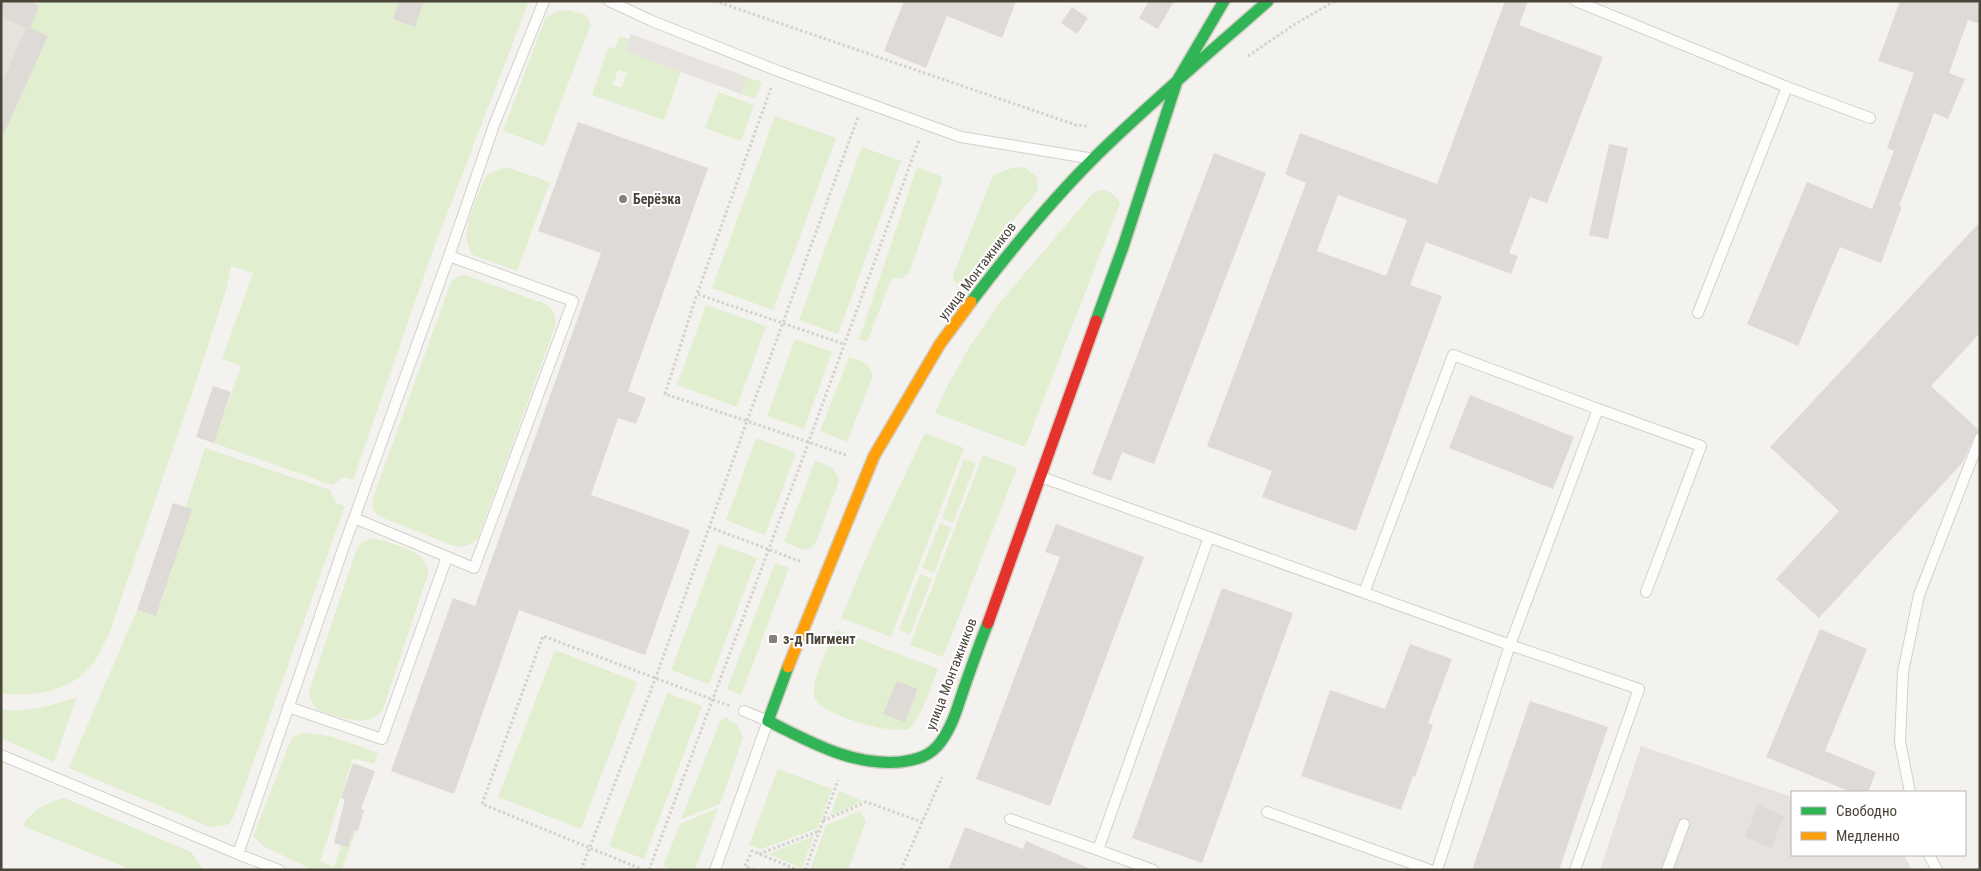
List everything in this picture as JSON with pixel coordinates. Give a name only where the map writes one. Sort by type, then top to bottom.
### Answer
[{"type":"street","points":[[1176,81],[1224,1]]},
{"type":"street","name":"улица Монтажников","points":[[1176,81],[1123,247],[950,728],[944,738],[928,755],[916,760],[874,762],[846,756],[820,746],[768,721],[826,571],[871,464],[946,336],[1015,244],[1093,159],[1176,81],[1268,1]]},
{"type":"lane","points":[[238,854],[354,518],[449,256],[494,125],[544,1]]},
{"type":"lane","points":[[609,1],[652,21],[778,70],[961,137],[1093,159]]},
{"type":"lane","points":[[1576,1],[1787,87],[1870,118]]},
{"type":"lane","points":[[1698,313],[1787,87]]},
{"type":"lane","points":[[354,518],[474,568],[573,301],[449,256]]},
{"type":"lane","points":[[1364,592],[1452,355],[1701,446],[1646,592]]},
{"type":"lane","points":[[1437,870],[1510,645],[1598,409]]},
{"type":"lane","points":[[1910,791],[1900,742],[1903,672],[1919,595],[1980,438]]},
{"type":"lane","points":[[1040,477],[1510,645],[1639,689],[1575,870]]},
{"type":"lane","points":[[1098,850],[1209,537]]},
{"type":"lane","points":[[288,707],[382,739],[447,557]]},
{"type":"lane","points":[[715,870],[768,721],[744,711]]},
{"type":"lane","points":[[1,755],[278,870]]},
{"type":"lane","points":[[1267,812],[1430,870]]},
{"type":"lane","points":[[1010,819],[1153,870]]},
{"type":"lane","points":[[1667,870],[1684,824]]},
{"type":"lane","points":[[1930,856],[1937,870]]},
{"type":"path","points":[[715,1],[1076,125],[1091,126]]},
{"type":"path","points":[[778,70],[697,294],[665,394],[871,464]]},
{"type":"path","points":[[581,870],[656,677],[863,102]]},
{"type":"path","points":[[649,870],[809,442],[925,123]]},
{"type":"path","points":[[697,294],[844,344]]},
{"type":"path","points":[[709,527],[826,571]]},
{"type":"path","points":[[644,870],[482,804],[543,636],[744,711]]},
{"type":"path","points":[[805,870],[846,756]]},
{"type":"path","points":[[823,822],[866,802],[922,822]]},
{"type":"path","points":[[759,854],[819,830]]},
{"type":"path","points":[[754,870],[745,866],[752,851],[798,870]]},
{"type":"shaded area","points":[[1,1],[28,1],[39,6],[48,36],[1,140]]},
{"type":"shaded area","points":[[631,34],[747,77],[741,94],[625,51]]},
{"type":"shaded area","points":[[1641,746],[1791,797],[1791,856],[1905,856],[1912,870],[1600,870]]},
{"type":"green space","points":[[28,1],[399,1],[393,19],[415,27],[423,3],[418,1],[529,1],[432,253],[353,480],[344,477],[332,485],[214,443],[241,366],[222,359],[253,273],[231,266],[227,287],[200,370],[109,634],[100,652],[85,672],[64,686],[40,693],[14,694],[1,693],[1,140],[48,36],[30,28],[39,7]]},
{"type":"green space","points":[[568,10],[586,15],[591,24],[544,146],[503,131],[545,19],[558,11]]},
{"type":"green space","points":[[620,36],[629,39],[625,51],[681,72],[664,120],[592,95],[607,51],[610,47],[615,48]],"holes":[[[618,70],[627,73],[621,88],[613,85]]]},
{"type":"green space","points":[[747,77],[762,82],[755,99],[741,94]]},
{"type":"green space","points":[[718,92],[754,105],[741,141],[705,128]]},
{"type":"green space","points":[[775,116],[836,138],[773,310],[712,288]]},
{"type":"green space","points":[[862,147],[901,161],[838,334],[799,320]]},
{"type":"green space","points":[[506,167],[550,182],[517,271],[473,255],[467,238],[467,228],[484,180],[488,174]]},
{"type":"green space","points":[[917,167],[943,177],[909,273],[902,278],[892,278],[867,342],[859,339]]},
{"type":"green space","points":[[1015,167],[1026,168],[1037,177],[1038,188],[1036,193],[961,283],[957,284],[953,280],[953,276],[990,182],[995,174]]},
{"type":"green space","points":[[1101,190],[1112,194],[1120,203],[1025,447],[935,413],[970,346],[998,305],[1093,193]]},
{"type":"green space","points":[[465,275],[545,304],[555,316],[555,327],[478,538],[464,546],[454,546],[378,516],[372,508],[373,498],[451,282],[457,277]]},
{"type":"green space","points":[[706,305],[766,326],[737,407],[677,385]]},
{"type":"green space","points":[[795,339],[832,352],[804,429],[767,416]]},
{"type":"green space","points":[[849,357],[867,365],[873,376],[847,442],[820,431]]},
{"type":"green space","points":[[925,433],[964,448],[891,637],[841,618],[873,542]]},
{"type":"green space","points":[[756,438],[796,453],[765,535],[726,520]]},
{"type":"green space","points":[[205,448],[330,490],[336,503],[345,506],[234,816],[229,824],[210,827],[69,768],[137,610],[156,616],[192,509],[186,507]]},
{"type":"green space","points":[[983,455],[1017,468],[943,657],[910,645]]},
{"type":"green space","points":[[964,459],[976,463],[953,523],[942,518]]},
{"type":"green space","points":[[815,461],[827,465],[833,470],[838,476],[839,481],[816,542],[812,547],[804,550],[784,542]]},
{"type":"green space","points":[[940,523],[951,528],[934,573],[922,568]]},
{"type":"green space","points":[[374,538],[416,553],[426,566],[428,574],[383,709],[378,715],[360,721],[319,710],[313,704],[309,692],[357,548],[364,541]]},
{"type":"green space","points":[[719,544],[757,558],[709,684],[671,670]]},
{"type":"green space","points":[[775,563],[789,568],[741,695],[727,689]]},
{"type":"green space","points":[[920,574],[932,579],[910,634],[899,630]]},
{"type":"green space","points":[[836,630],[938,669],[918,718],[910,728],[902,730],[875,727],[830,711],[820,705],[815,699],[814,692],[817,674]],"holes":[[[897,681],[918,690],[905,722],[884,713]]]},
{"type":"green space","points":[[555,650],[637,682],[581,829],[498,797]]},
{"type":"green space","points":[[667,693],[702,706],[644,859],[609,846]]},
{"type":"green space","points":[[77,697],[54,762],[1,738],[1,709],[30,710]]},
{"type":"green space","points":[[726,717],[738,726],[743,738],[720,804],[681,819],[720,721]]},
{"type":"green space","points":[[302,733],[331,737],[378,753],[374,764],[353,758],[320,861],[334,867],[347,828],[356,830],[342,870],[313,870],[263,846],[253,836],[292,737]]},
{"type":"green space","points":[[778,769],[832,789],[818,828],[761,849],[749,845]]},
{"type":"green space","points":[[839,791],[863,801],[830,816]]},
{"type":"green space","points":[[64,798],[191,852],[204,870],[132,870],[23,826],[35,811]]},
{"type":"green space","points":[[718,808],[695,870],[673,870],[663,866],[680,824]]},
{"type":"green space","points":[[860,811],[866,821],[848,870],[810,870],[826,825]]},
{"type":"green space","points":[[814,836],[802,868],[768,854]]},
{"type":"building","points":[[1,1],[28,1],[39,6],[30,28],[48,36],[1,140],[1,85],[26,28],[1,17]]},
{"type":"building","points":[[399,1],[424,1],[415,27],[393,19]]},
{"type":"building","points":[[904,1],[1016,1],[1002,38],[947,16],[926,68],[884,51]]},
{"type":"building","points":[[1149,1],[1174,1],[1158,29],[1139,18]]},
{"type":"building","points":[[1505,1],[1528,1],[1519,25],[1603,57],[1547,203],[1530,197],[1509,253],[1518,256],[1511,274],[1426,242],[1410,285],[1442,296],[1356,531],[1262,497],[1272,471],[1207,446],[1306,183],[1285,174],[1300,133],[1437,184]],"holes":[[[1338,195],[1407,220],[1386,276],[1317,251]]]},
{"type":"building","points":[[1900,1],[1980,1],[1980,24],[1968,20],[1949,73],[1965,79],[1948,119],[1934,113],[1899,206],[1902,206],[1881,263],[1840,247],[1798,346],[1747,324],[1807,182],[1872,209],[1894,151],[1887,148],[1914,73],[1878,61]]},
{"type":"building","points":[[1072,7],[1088,18],[1077,34],[1061,23]]},
{"type":"building","points":[[578,122],[708,168],[628,391],[646,398],[636,424],[618,418],[591,495],[690,530],[645,655],[519,610],[454,794],[391,771],[453,598],[475,606],[601,253],[538,231]]},
{"type":"building","points":[[1609,144],[1628,148],[1608,239],[1589,235]]},
{"type":"building","points":[[1214,153],[1266,173],[1154,464],[1122,452],[1111,481],[1092,474]]},
{"type":"building","points":[[1980,222],[1980,333],[1931,386],[1980,431],[1974,436],[1963,462],[1819,618],[1776,579],[1839,511],[1770,447]]},
{"type":"building","points":[[213,386],[231,392],[214,443],[196,437]]},
{"type":"building","points":[[1470,395],[1574,437],[1553,489],[1449,448]]},
{"type":"building","points":[[173,503],[192,509],[156,616],[137,610]]},
{"type":"building","points":[[1056,524],[1144,557],[1050,806],[976,779],[1060,557],[1045,552]]},
{"type":"building","points":[[1222,588],[1293,613],[1202,863],[1132,838]]},
{"type":"building","points":[[1820,629],[1867,649],[1825,751],[1876,772],[1868,791],[1849,791],[1766,757]]},
{"type":"building","points":[[1410,644],[1452,659],[1428,723],[1433,725],[1401,810],[1301,776],[1330,690],[1385,709]]},
{"type":"building","points":[[897,681],[918,689],[905,722],[883,714]]},
{"type":"building","points":[[1530,701],[1608,727],[1559,870],[1472,870]]},
{"type":"building","points":[[353,763],[375,771],[361,809],[364,810],[358,831],[354,830],[348,847],[334,843],[345,799],[341,798]]},
{"type":"building","points":[[1758,805],[1784,816],[1771,848],[1745,837]]},
{"type":"building","points":[[965,827],[1023,849],[1026,841],[1093,870],[948,870]]},
{"type":"traffic: fast","points":[[1096,321],[1123,247],[1177,81],[1224,1]]},
{"type":"traffic: fast","points":[[971,302],[1030,228],[1094,158],[1158,98],[1268,1]]},
{"type":"traffic: fast","points":[[788,667],[768,721],[816,744],[848,756],[882,762],[912,760],[923,757],[932,751],[948,731],[988,623]]},
{"type":"traffic: slow","points":[[788,667],[874,456],[940,344],[971,302]]},
{"type":"traffic: jam","points":[[988,623],[1096,321]]},
{"type":"place","name":"Берёзка","points":[[623,199]]},
{"type":"place","name":"з-д Пигмент","points":[[773,639]]}]
